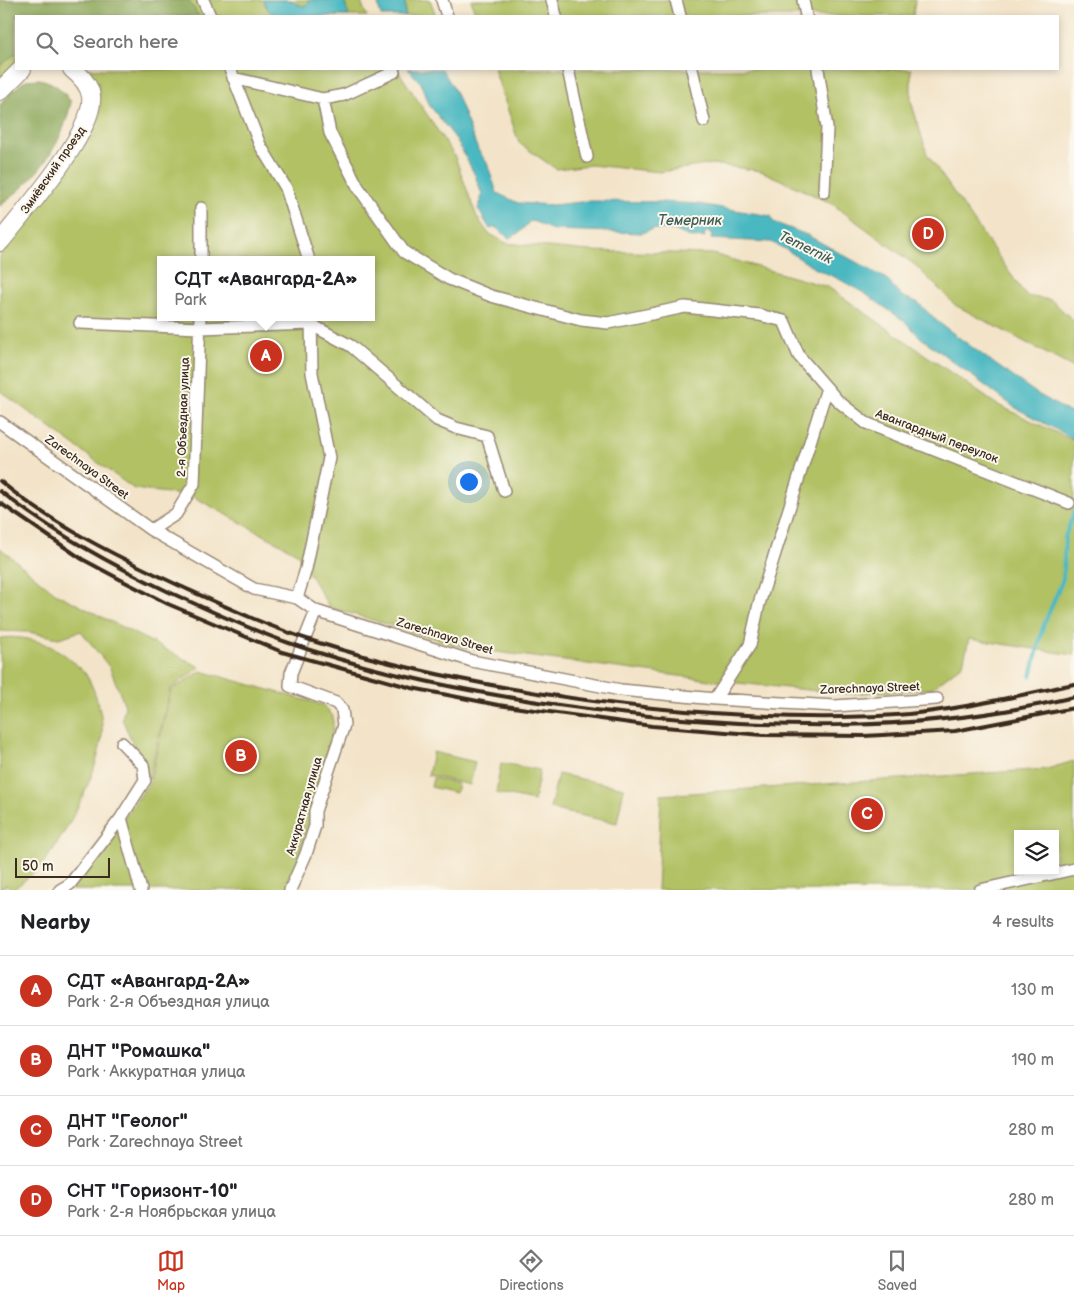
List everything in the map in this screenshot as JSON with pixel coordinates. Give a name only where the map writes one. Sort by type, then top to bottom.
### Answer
[{"type":"main road","points":[[0,91],[21,70]]},
{"type":"main road","name":"Змиёвский проезд","points":[[0,242],[58,166],[84,126],[91,98],[88,86],[73,70]]},
{"type":"street","points":[[203,0],[210,15]]},
{"type":"street","points":[[442,0],[446,15]]},
{"type":"street","points":[[552,0],[556,15]]},
{"type":"street","points":[[676,0],[680,15]]},
{"type":"street","points":[[803,0],[806,15]]},
{"type":"street","points":[[568,70],[587,157]]},
{"type":"street","points":[[692,70],[704,121]]},
{"type":"street","points":[[818,70],[827,128],[824,192]]},
{"type":"street","points":[[232,73],[323,99],[344,95],[394,72]]},
{"type":"street","points":[[232,73],[260,145],[286,188],[308,256]]},
{"type":"street","name":"Авангардный переулок","points":[[323,99],[330,133],[358,187],[404,252],[449,279],[491,296],[581,320],[608,323],[685,307],[759,315],[784,321],[799,356],[838,401],[866,423],[1069,502]]},
{"type":"street","points":[[201,208],[201,256]]},
{"type":"street","points":[[297,598],[306,569],[329,458],[312,373],[310,321]]},
{"type":"street","points":[[80,323],[310,321],[351,346],[437,420],[456,428],[487,436],[504,491]]},
{"type":"street","name":"2-я Объездная улица","points":[[151,530],[176,514],[194,484],[200,322]]},
{"type":"street","points":[[716,699],[750,644],[759,604],[827,388]]},
{"type":"street","name":"Zarechnaya Street","points":[[0,422],[151,530],[254,589],[297,598],[316,611],[472,661],[621,690],[716,699],[835,706],[937,699]]},
{"type":"street","name":"Аккуратная улица","points":[[290,890],[312,836],[315,826],[315,811],[344,725],[342,710],[336,703],[290,686],[291,673],[316,611]]},
{"type":"street","points":[[67,888],[121,818],[145,780],[143,764],[122,743]]},
{"type":"street","points":[[121,818],[141,890]]},
{"type":"street","points":[[980,890],[1074,869]]},
{"type":"green space","points":[[0,0],[360,0],[367,15],[15,15],[15,63],[0,79]]},
{"type":"green space","points":[[0,0],[188,0],[198,15],[15,15],[15,54],[0,66]]},
{"type":"green space","points":[[405,0],[430,0],[436,15],[405,15]]},
{"type":"green space","points":[[471,0],[915,0],[913,15],[476,15]]},
{"type":"green space","points":[[84,70],[398,70],[455,157],[477,217],[488,233],[506,243],[589,251],[713,254],[828,287],[996,404],[1074,441],[1074,655],[969,639],[963,664],[931,689],[848,694],[717,681],[466,648],[329,607],[297,553],[192,496],[134,489],[0,391],[0,252],[84,146],[100,115],[98,82]]},
{"type":"green space","points":[[494,70],[911,70],[911,101],[927,154],[1026,296],[1051,300],[1074,321],[1074,368],[955,305],[915,265],[831,203],[761,171],[712,164],[660,172],[591,165],[556,169],[519,143]]},
{"type":"green space","points":[[40,79],[58,87],[71,102],[67,118],[46,161],[25,185],[0,206],[0,105],[11,92],[26,80]]},
{"type":"green space","points":[[0,548],[55,593],[200,667],[170,689],[149,779],[122,719],[125,706],[110,668],[81,631],[59,638],[28,632],[0,631]]},
{"type":"green space","points":[[0,638],[28,639],[47,645],[64,654],[80,668],[89,679],[95,694],[102,728],[94,768],[68,826],[36,871],[12,890],[7,885],[0,888]]},
{"type":"green space","points":[[201,671],[323,705],[333,716],[333,730],[290,890],[71,890],[150,782],[171,690]]},
{"type":"green space","points":[[433,752],[475,762],[470,785],[428,775]]},
{"type":"green space","points":[[1074,761],[1074,890],[657,890],[661,795],[1047,769]]},
{"type":"green space","points":[[501,763],[540,770],[534,801],[496,793]]},
{"type":"green space","points":[[558,774],[624,788],[617,823],[550,809]]},
{"type":"green space","points":[[433,778],[458,784],[456,793],[431,787]]},
{"type":"water","points":[[263,0],[288,0],[303,6],[309,3],[309,0],[344,0],[349,15],[275,15],[268,10]]},
{"type":"water","points":[[377,0],[405,0],[405,15],[381,15]]},
{"type":"water","name":"Темерник","points":[[409,70],[443,70],[455,91],[478,150],[487,163],[497,193],[518,203],[553,205],[590,201],[660,202],[698,204],[771,216],[773,222],[807,235],[885,278],[903,297],[917,302],[938,322],[992,362],[1036,393],[1074,415],[1074,439],[1014,407],[920,337],[903,320],[864,293],[814,268],[771,242],[711,239],[712,235],[708,231],[704,234],[705,237],[692,238],[674,230],[653,229],[642,233],[554,230],[530,221],[519,233],[509,238],[495,227],[490,229],[478,209],[482,195],[475,175],[456,139],[430,106],[421,83]]},
{"type":"waterway","points":[[1031,677],[1043,627],[1063,579],[1065,537],[1074,512]]},
{"type":"railway","points":[[0,481],[42,512],[110,552],[247,616],[298,636],[357,654],[483,684],[568,698],[653,708],[744,715],[805,717],[918,713],[1074,684]]},
{"type":"railway","points":[[0,491],[61,534],[103,559],[229,619],[274,638],[329,656],[370,668],[452,687],[536,702],[620,713],[677,719],[791,725],[848,725],[961,717],[1018,709],[1074,697]]},
{"type":"railway","points":[[0,503],[82,559],[125,582],[168,604],[282,652],[412,688],[498,705],[652,726],[763,735],[864,736],[955,731],[1074,708]]},
{"type":"place","name":"СНТ \"Горизонт-10\"","points":[[928,234]]},
{"type":"place","name":"СДТ «Авангард-2А»","points":[[266,356]]},
{"type":"place","name":"ДНТ \"Ромашка\"","points":[[241,756]]},
{"type":"place","name":"ДНТ \"Геолог\"","points":[[867,814]]},
{"type":"water label","name":"Temernik","points":[[806,247]]}]
